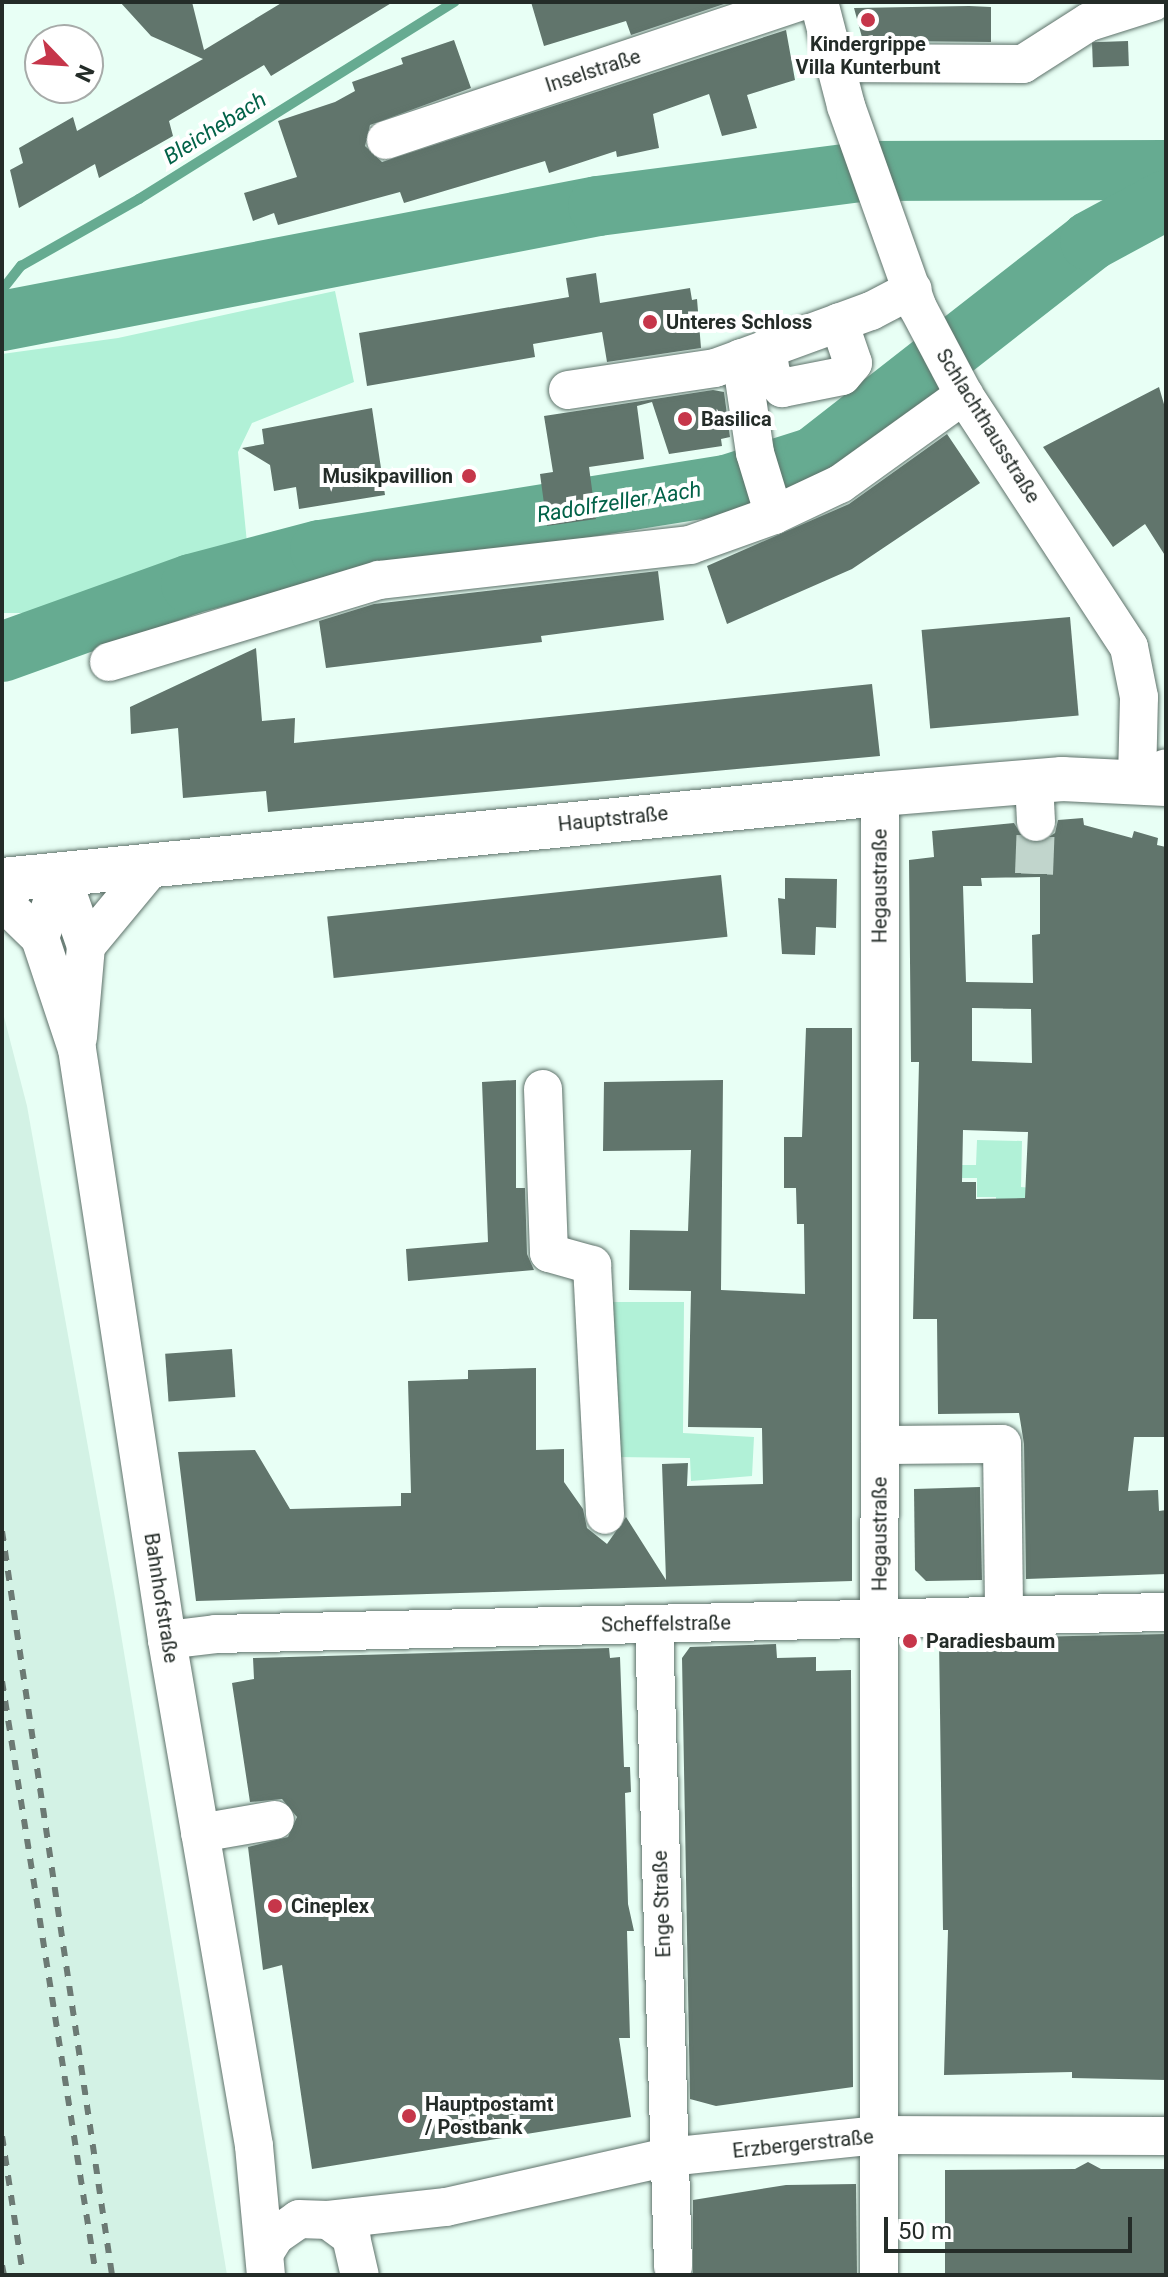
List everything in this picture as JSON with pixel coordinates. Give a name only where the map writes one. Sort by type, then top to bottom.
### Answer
[{"type":"main road","name":"Hauptstraße","points":[[2,880],[880,794],[1035,802],[1156,777]]},
{"type":"street","name":"Inselstraße","points":[[386,140],[799,2]]},
{"type":"street","name":"Schlachthausstraße","points":[[819,2],[846,106],[915,299],[959,386],[1129,647],[1156,777]]},
{"type":"street","points":[[834,63],[1023,64],[1089,22],[1153,2]]},
{"type":"street","points":[[568,390],[715,368],[839,322],[915,299]]},
{"type":"street","points":[[754,353],[782,388],[842,376],[853,363],[839,322]]},
{"type":"street","points":[[754,353],[755,453],[770,507]]},
{"type":"street","points":[[109,662],[286,617],[379,580],[690,545],[770,507],[840,484],[959,386]]},
{"type":"street","name":"Hegaustraße","points":[[879,2275],[880,794]]},
{"type":"street","points":[[86,946],[154,864]]},
{"type":"street","points":[[2,901],[40,938],[61,875]]},
{"type":"street","name":"Bahnhofstraße","points":[[61,875],[86,946],[77,1049]]},
{"type":"street","name":"Bahnhofstraße","points":[[40,938],[77,1049],[167,1640],[254,2146],[266,2262]]},
{"type":"street","points":[[543,1089],[549,1253],[592,1265],[605,1515]]},
{"type":"street","points":[[880,1445],[1002,1444],[1004,1616]]},
{"type":"street","name":"Scheffelstraße","points":[[167,1640],[216,1634],[1166,1612]]},
{"type":"street","name":"Enge Straße","points":[[654,1625],[673,2267]]},
{"type":"street","points":[[200,1833],[275,1820]]},
{"type":"street","name":"Erzbergerstraße","points":[[321,2219],[446,2207],[668,2154],[877,2135],[1166,2136]]},
{"type":"street","points":[[254,2146],[321,2219],[351,2237],[360,2270]]},
{"type":"street","name":"Erzbergerstraße","points":[[360,2270],[387,2240],[446,2207]]},
{"type":"street","name":"Bahnhofstraße","points":[[266,2262],[286,2226],[321,2219]]},
{"type":"shaded area","points":[[2,1009],[27,1106],[115,1598],[227,2275],[2,2275]]},
{"type":"green space","points":[[335,291],[354,382],[252,423],[238,452],[248,553],[48,613],[2,613],[2,354],[118,338]]},
{"type":"green space","points":[[977,1140],[1022,1141],[1021,1187],[1033,1188],[1031,1316],[996,1229],[996,1197],[977,1197],[977,1178],[958,1178],[958,1165],[976,1165]]},
{"type":"green space","points":[[610,1302],[684,1302],[683,1433],[754,1437],[752,1476],[691,1481],[690,1458],[616,1457]]},
{"type":"building","points":[[120,2],[192,2],[204,50],[283,2],[393,2],[271,76],[264,65],[169,121],[173,136],[99,178],[95,164],[19,208],[10,170],[23,163],[19,148],[73,117],[77,131],[203,59],[151,36]]},
{"type":"building","points":[[531,2],[730,2],[631,35],[626,21],[544,46]]},
{"type":"building","points":[[991,7],[991,42],[891,41],[891,36],[863,41],[854,8]]},
{"type":"building","points":[[786,30],[795,80],[747,95],[757,128],[722,136],[709,94],[653,114],[659,148],[617,157],[616,151],[549,173],[545,161],[404,203],[400,192],[278,225],[274,213],[253,221],[244,193],[297,177],[278,121],[335,102],[355,91],[352,82],[403,64],[401,58],[454,40],[471,88],[370,125],[365,146],[382,162]]},
{"type":"building","points":[[1128,41],[1129,66],[1093,67],[1092,42]]},
{"type":"building","points":[[596,273],[600,303],[690,288],[692,300],[697,299],[701,348],[607,362],[602,332],[533,344],[535,357],[367,386],[359,333],[569,297],[566,278]]},
{"type":"building","points":[[1159,387],[1166,411],[1166,557],[1145,524],[1113,547],[1043,447]]},
{"type":"building","points":[[713,390],[724,392],[730,437],[721,439],[722,446],[669,454],[652,402],[637,406],[644,459],[589,467],[596,519],[547,526],[540,474],[553,472],[544,416]]},
{"type":"building","points":[[372,408],[385,495],[299,509],[296,487],[274,491],[270,465],[242,448],[264,444],[262,429]]},
{"type":"building","points":[[947,434],[980,483],[852,569],[727,624],[707,566],[849,504]]},
{"type":"building","points":[[658,571],[664,620],[541,636],[542,642],[326,668],[319,621],[374,604]]},
{"type":"building","points":[[1070,617],[1079,716],[930,729],[922,630]]},
{"type":"building","points":[[256,648],[262,721],[295,718],[294,743],[872,684],[880,756],[268,812],[266,791],[183,798],[178,728],[131,734],[130,707]]},
{"type":"building","points":[[1083,818],[1084,825],[1132,838],[1134,831],[1158,838],[1157,845],[1166,847],[1166,1437],[1134,1437],[1128,1491],[1158,1490],[1159,1511],[1166,1510],[1166,1574],[1026,1579],[1024,1444],[1019,1413],[938,1414],[937,1319],[913,1319],[919,1062],[911,1062],[909,860],[934,857],[932,831],[1014,823],[1025,841],[1038,844],[1055,833],[1058,820]],"holes":[[[1040,877],[1040,934],[1032,935],[1033,983],[966,982],[963,886],[982,886],[981,878]],[[972,1008],[1031,1009],[1032,1063],[972,1061]],[[963,1130],[1028,1132],[1025,1198],[976,1199],[976,1182],[962,1182]]]},
{"type":"building","points":[[721,875],[727,937],[334,978],[327,916]]},
{"type":"building","points":[[785,878],[837,879],[836,928],[816,927],[815,955],[782,954],[778,898],[785,899]]},
{"type":"building","points":[[806,1028],[852,1028],[852,1581],[196,1601],[178,1452],[255,1450],[290,1509],[401,1506],[401,1493],[411,1493],[408,1381],[468,1379],[468,1370],[536,1368],[536,1450],[564,1449],[564,1482],[583,1509],[587,1528],[607,1544],[626,1517],[666,1580],[662,1464],[688,1463],[687,1486],[763,1484],[762,1428],[688,1427],[691,1291],[629,1290],[630,1230],[688,1231],[691,1150],[603,1151],[604,1082],[723,1080],[721,1290],[805,1294],[804,1224],[797,1224],[796,1188],[784,1188],[784,1137],[802,1137]]},
{"type":"building","points":[[516,1080],[516,1188],[525,1188],[527,1254],[534,1270],[408,1281],[406,1249],[488,1242],[482,1082]]},
{"type":"building","points":[[232,1349],[235,1397],[169,1402],[165,1354]]},
{"type":"building","points":[[980,1487],[982,1580],[926,1581],[915,1570],[914,1489]]},
{"type":"building","points":[[1166,1634],[1166,2080],[1072,2078],[1072,2072],[944,2075],[948,1930],[943,1930],[939,1639]]},
{"type":"building","points":[[776,1644],[777,1658],[816,1657],[816,1671],[851,1670],[853,2087],[716,2106],[690,2099],[682,1658],[690,1647]]},
{"type":"building","points":[[609,1648],[610,1658],[620,1657],[624,1767],[630,1767],[631,1792],[625,1793],[628,1904],[634,1931],[627,1931],[630,2038],[619,2038],[631,2117],[312,2169],[282,1965],[263,1970],[248,1847],[288,1837],[297,1817],[282,1799],[250,1802],[232,1683],[254,1679],[253,1658]]},
{"type":"building","points":[[1088,2162],[1101,2169],[1166,2169],[1166,2275],[945,2275],[945,2170],[1075,2169]]},
{"type":"building","points":[[856,2184],[857,2275],[693,2275],[693,2200],[786,2185]]},
{"type":"waterway","name":"Bleichebach","points":[[2,290],[21,266],[139,199],[454,2]]},
{"type":"waterway","name":"Radolfzeller Aach","points":[[2,321],[598,206],[866,171],[1166,170]]},
{"type":"waterway","name":"Radolfzeller Aach","points":[[2,652],[191,584],[320,550],[726,485],[814,457],[1090,241],[1166,200]]},
{"type":"tunnel","points":[[1034,874],[1036,822]]},
{"type":"railway","points":[[2,1531],[112,2275]]},
{"type":"railway","points":[[2,1681],[96,2275]]},
{"type":"railway","points":[[2,2136],[23,2275]]},
{"type":"railway","points":[[2,2265],[4,2275]]},
{"type":"place","name":"Kindergrippe Villa Kunterbunt","points":[[868,20]]},
{"type":"place","name":"Unteres Schloss","points":[[650,322]]},
{"type":"place","name":"Basilica","points":[[685,419]]},
{"type":"place","name":"Musikpavillion","points":[[469,476]]},
{"type":"place","name":"Paradiesbaum","points":[[910,1641]]},
{"type":"place","name":"Cineplex","points":[[275,1906]]},
{"type":"place","name":"Hauptpostamt / Postbank","points":[[409,2116]]}]
